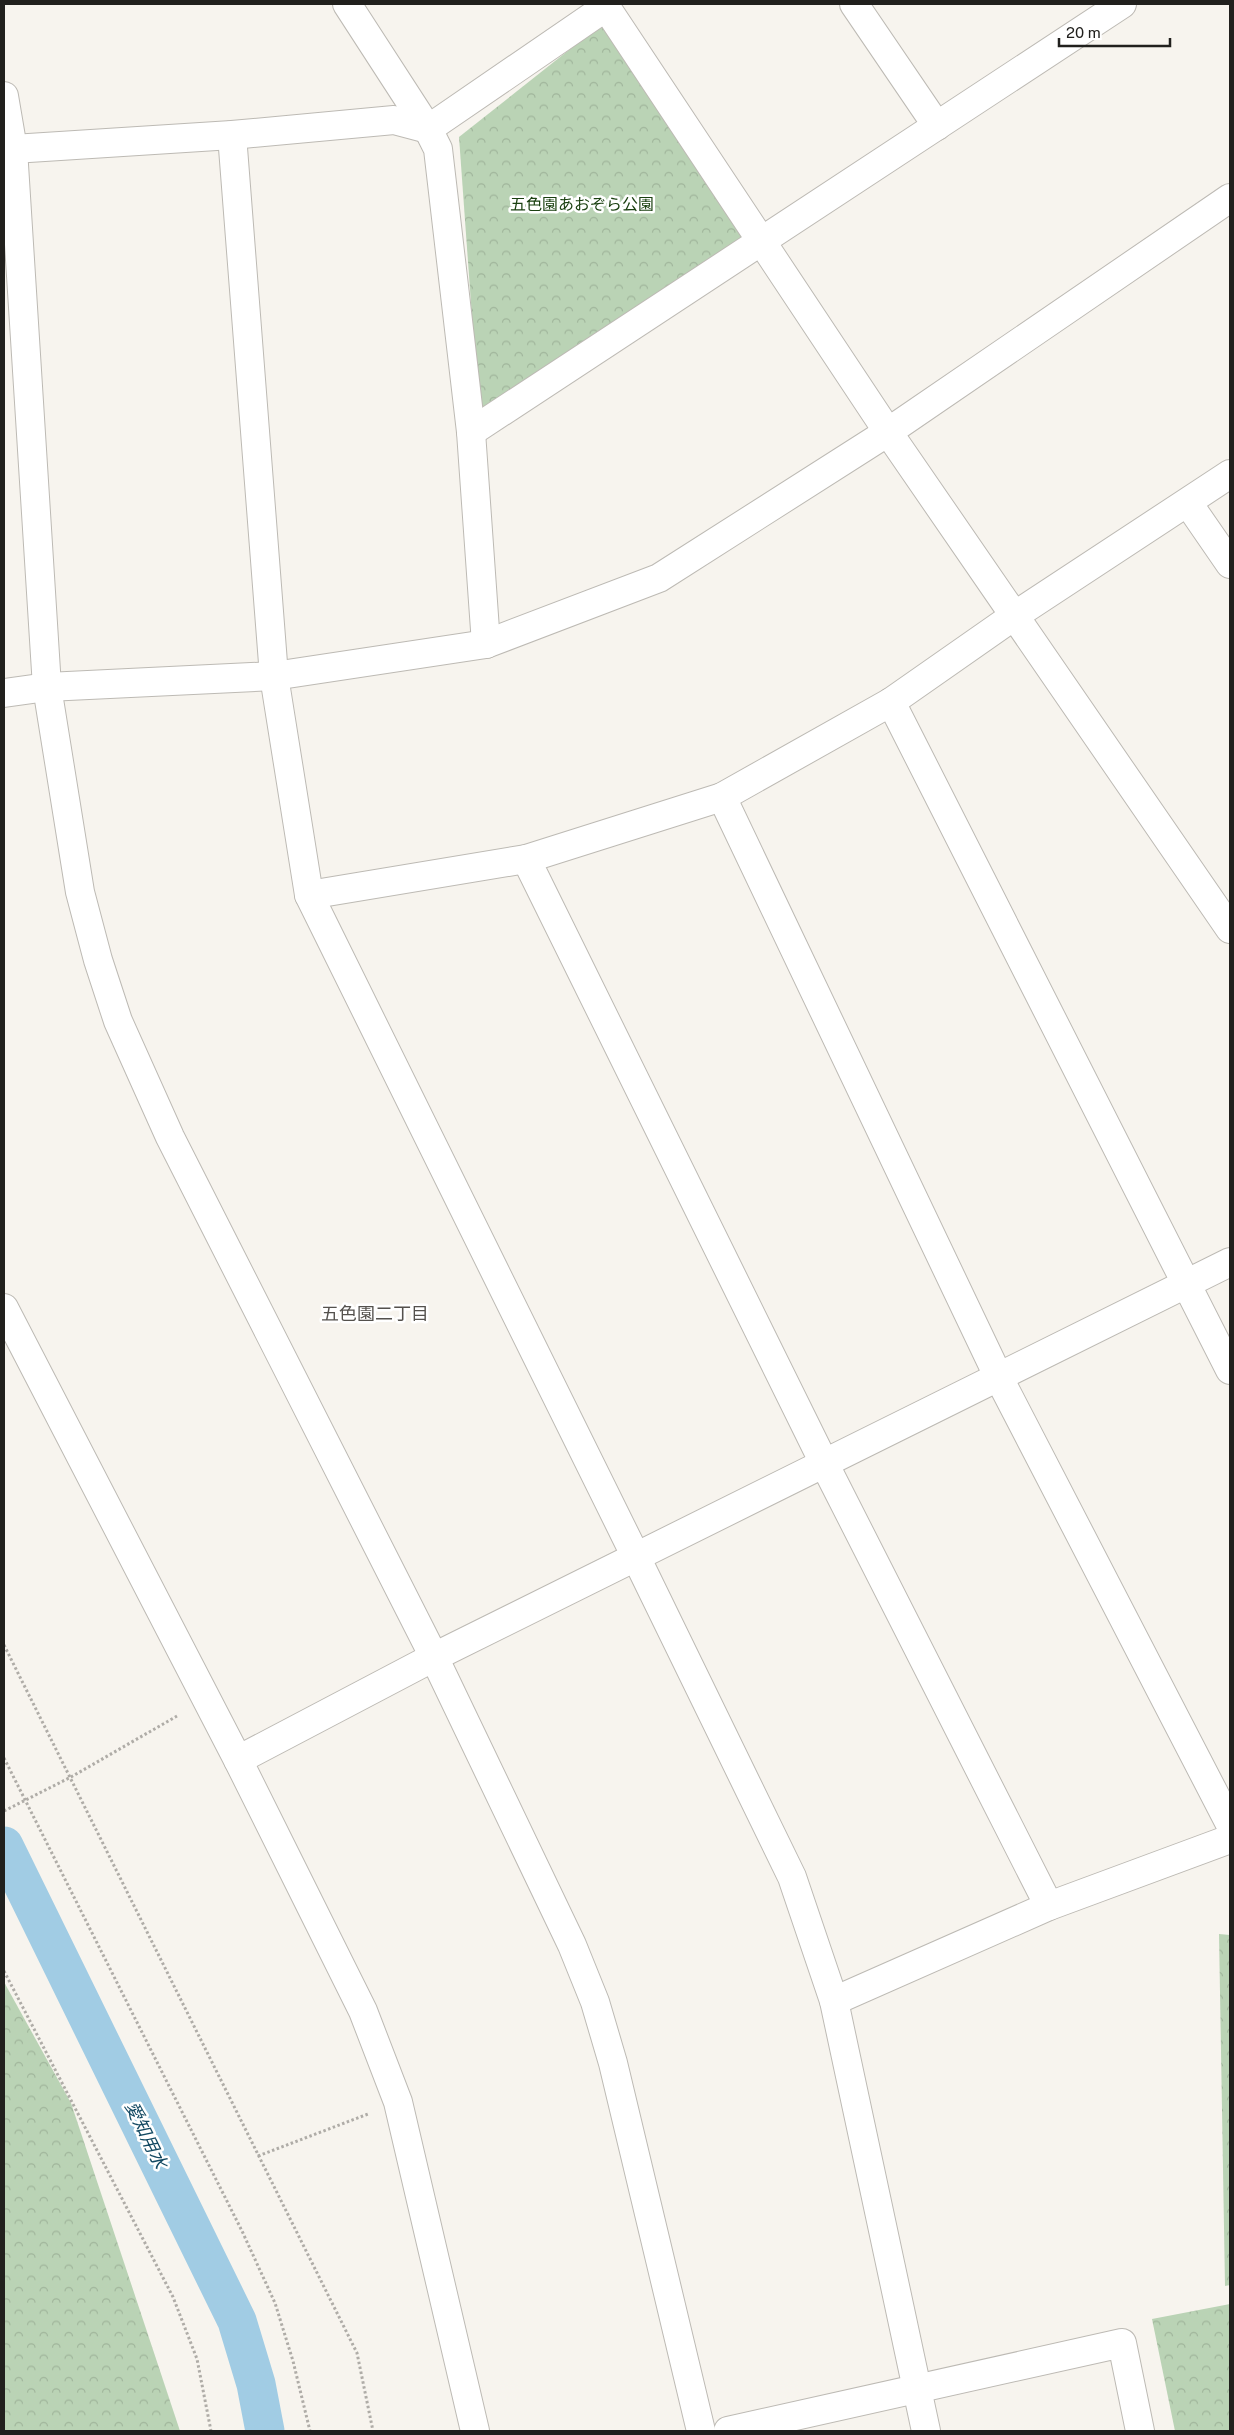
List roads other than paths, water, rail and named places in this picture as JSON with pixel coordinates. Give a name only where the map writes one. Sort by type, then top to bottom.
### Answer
[{"type":"street","points":[[347,4],[428,129],[438,150],[471,432],[486,644]]},
{"type":"street","points":[[854,4],[937,126]]},
{"type":"street","points":[[13,149],[232,135],[394,120],[428,129],[605,5],[888,432],[1230,929]]},
{"type":"street","points":[[471,432],[937,126],[1111,7]]},
{"type":"street","points":[[4,96],[13,149],[47,687],[80,892],[98,960],[118,1021],[170,1136],[434,1657],[572,1945],[595,2002],[613,2064],[701,2431]]},
{"type":"street","points":[[232,135],[274,676],[309,895],[792,1877],[834,2001],[915,2388],[926,2431]]},
{"type":"street","points":[[4,693],[47,687],[274,676],[486,644],[659,578],[888,432],[1230,198]]},
{"type":"street","points":[[309,895],[526,859],[722,797],[892,702],[1014,616],[1230,474]]},
{"type":"street","points":[[1188,502],[1230,564]]},
{"type":"street","points":[[892,702],[1230,1370]]},
{"type":"street","points":[[722,797],[998,1376],[1230,1824]]},
{"type":"street","points":[[526,859],[824,1463],[1049,1906]]},
{"type":"street","points":[[238,1760],[434,1657],[1230,1262]]},
{"type":"street","points":[[4,1308],[238,1760],[363,2011],[398,2102],[475,2431]]},
{"type":"street","points":[[834,2001],[1049,1906],[1230,1839]]},
{"type":"street","points":[[728,2431],[1122,2343],[1140,2431]]},
{"type":"waterway","name":"愛知用水","points":[[4,1846],[237,2321],[256,2384],[265,2431]]},
{"type":"district","name":"五色園二丁目","points":[[375,1314]]},
{"type":"park label","name":"五色園あおぞら公園","points":[[582,204]]}]
